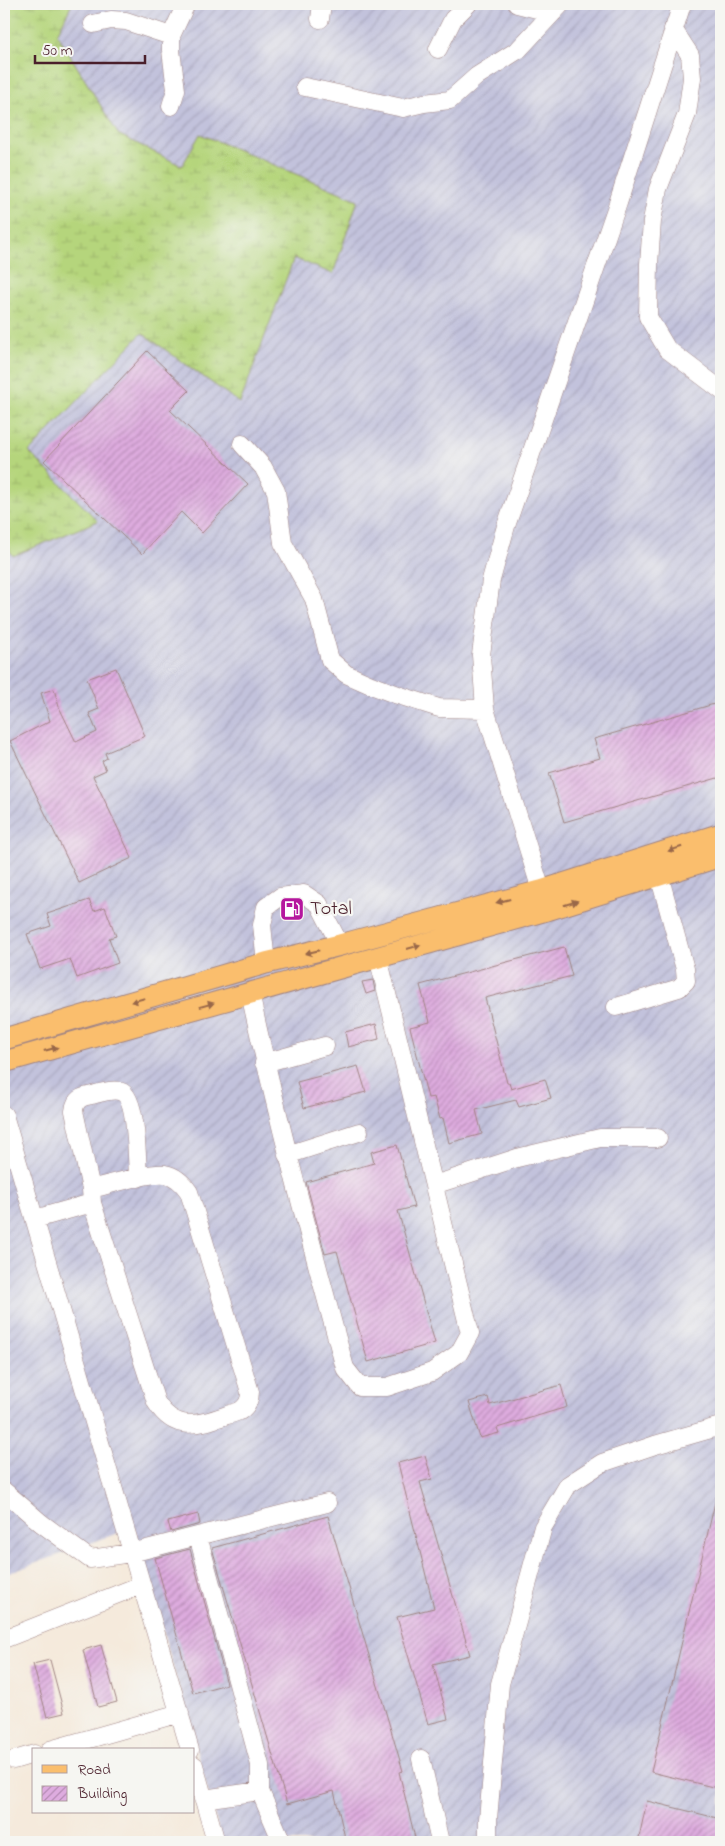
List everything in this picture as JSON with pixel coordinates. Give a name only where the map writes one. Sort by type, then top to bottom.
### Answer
[{"type":"main road","points":[[4,1062],[378,957],[544,901],[721,834]]},
{"type":"main road","points":[[4,1039],[266,964],[340,945],[659,876],[721,856]]},
{"type":"street","points":[[171,106],[176,90],[171,36],[186,4]]},
{"type":"street","points":[[438,49],[453,19],[468,4]]},
{"type":"street","points":[[517,4],[557,8]]},
{"type":"street","points":[[544,901],[485,709],[481,655],[493,571],[506,526],[618,203],[682,4]]},
{"type":"street","points":[[305,87],[403,108],[450,100],[477,76],[518,50],[557,8]]},
{"type":"street","points":[[93,24],[111,20],[126,21],[152,28],[171,36]]},
{"type":"street","points":[[673,29],[690,55],[692,78],[686,114],[658,190],[652,221],[648,264],[648,317],[667,349],[721,390]]},
{"type":"street","points":[[242,444],[263,467],[276,492],[283,543],[314,599],[330,660],[346,674],[371,686],[439,708],[485,709]]},
{"type":"street","points":[[616,1007],[679,988],[686,981],[685,970],[659,876]]},
{"type":"street","points":[[266,964],[262,925],[266,907],[280,897],[304,894],[319,904],[340,945]]},
{"type":"street","points":[[250,993],[264,1063],[287,1155],[345,1368],[360,1387],[386,1387],[432,1372],[459,1353],[470,1333],[378,957]]},
{"type":"street","points":[[264,1063],[325,1046]]},
{"type":"street","points":[[35,1219],[92,1196],[138,1178],[164,1174],[182,1182],[189,1192],[250,1392],[250,1400],[240,1411],[194,1424],[176,1422],[163,1413],[156,1402],[92,1196],[74,1111],[74,1104],[81,1097],[115,1090],[127,1096],[133,1115],[138,1178]]},
{"type":"street","points":[[4,1115],[8,1152],[35,1219],[189,1748]]},
{"type":"street","points":[[287,1155],[360,1132]]},
{"type":"street","points":[[434,1184],[517,1158],[600,1138],[658,1138]]},
{"type":"street","points":[[488,1842],[488,1819],[500,1684],[543,1527],[568,1485],[602,1463],[721,1426]]},
{"type":"street","points":[[4,1491],[41,1523],[90,1560],[131,1553],[327,1503]]},
{"type":"street","points":[[198,1536],[260,1765],[260,1791],[282,1842]]},
{"type":"street","points":[[4,1639],[141,1585]]},
{"type":"street","points":[[57,1748],[180,1713]]},
{"type":"street","points":[[14,1760],[32,1755]]},
{"type":"street","points":[[422,1759],[440,1842]]},
{"type":"street","points":[[195,1769],[216,1842]]},
{"type":"street","points":[[203,1799],[260,1791]]},
{"type":"shaded area","points":[[72,4],[721,4],[721,1842],[222,1842],[134,1527],[4,1575],[4,541],[13,556],[97,521],[29,452],[143,332],[240,402],[294,258],[358,200],[200,134],[182,166],[118,134],[57,34]]},
{"type":"green space","points":[[4,4],[72,4],[57,34],[118,134],[182,166],[200,134],[358,200],[333,274],[294,258],[240,403],[142,333],[29,452],[98,521],[13,556],[4,541]]},
{"type":"building","points":[[147,351],[189,391],[170,410],[248,484],[202,533],[181,512],[142,554],[44,461]]},
{"type":"building","points":[[116,668],[145,736],[105,753],[107,758],[102,761],[106,770],[93,776],[132,858],[79,883],[10,741],[50,721],[41,693],[54,689],[59,707],[76,742],[97,732],[89,713],[99,709],[87,679]]},
{"type":"building","points":[[721,702],[721,777],[564,822],[549,773],[600,758],[594,739]]},
{"type":"building","points":[[89,900],[94,911],[105,907],[116,936],[109,938],[118,963],[77,978],[70,959],[40,969],[27,934],[51,926],[47,914]]},
{"type":"building","points":[[564,947],[572,976],[485,998],[507,1083],[509,1083],[511,1089],[545,1079],[551,1098],[519,1107],[516,1100],[476,1110],[482,1134],[449,1143],[443,1118],[440,1119],[434,1097],[428,1098],[410,1027],[430,1022],[420,985]]},
{"type":"building","points":[[373,980],[375,991],[366,994],[362,982]]},
{"type":"building","points":[[376,1024],[379,1039],[348,1047],[345,1032]]},
{"type":"building","points":[[358,1066],[366,1092],[304,1108],[297,1082]]},
{"type":"building","points":[[397,1145],[414,1207],[398,1211],[435,1343],[368,1362],[337,1251],[325,1254],[306,1182],[374,1163],[371,1152]]},
{"type":"building","points":[[561,1385],[567,1407],[497,1428],[499,1433],[480,1438],[469,1402],[488,1397],[490,1405]]},
{"type":"building","points":[[425,1456],[432,1479],[420,1482],[470,1655],[433,1664],[448,1719],[428,1724],[397,1617],[434,1608],[398,1463]]},
{"type":"building","points":[[717,1494],[721,1495],[721,1789],[651,1772]]},
{"type":"building","points":[[198,1514],[200,1524],[171,1532],[168,1522]]},
{"type":"building","points":[[328,1516],[403,1771],[399,1772],[416,1842],[346,1842],[334,1791],[287,1804],[212,1548]]},
{"type":"building","points":[[190,1549],[227,1684],[193,1693],[155,1558]]},
{"type":"building","points":[[101,1645],[117,1702],[98,1707],[83,1650]]},
{"type":"building","points":[[50,1660],[64,1713],[47,1717],[33,1664]]},
{"type":"building","points":[[647,1801],[721,1819],[721,1842],[638,1842]]},
{"type":"place","name":"Total","points":[[292,909]]}]
